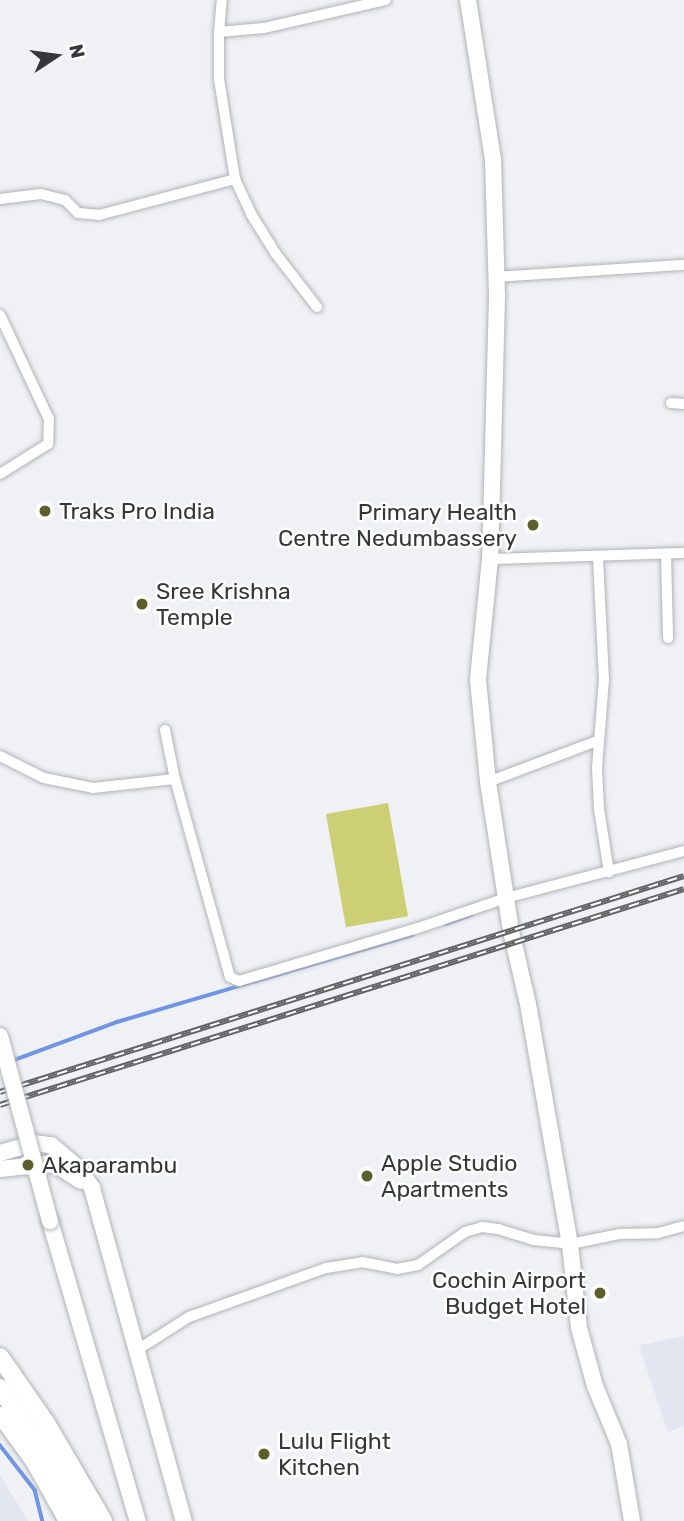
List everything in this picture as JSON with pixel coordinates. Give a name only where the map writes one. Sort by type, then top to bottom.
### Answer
[{"type":"main road","points":[[468,0],[493,160],[496,277],[497,366],[490,559],[478,680],[488,782],[506,898],[570,1244],[579,1328],[595,1387],[619,1444],[632,1521]]},
{"type":"main road","points":[[0,1036],[50,1221],[138,1521]]},
{"type":"main road","points":[[0,1153],[34,1143],[51,1145],[77,1167],[92,1188],[184,1521]]},
{"type":"main road","points":[[0,1169],[58,1166],[92,1188]]},
{"type":"main road","points":[[0,1357],[47,1424],[103,1521]]},
{"type":"main road","points":[[0,1388],[34,1437],[84,1521]]},
{"type":"main road","points":[[0,1415],[34,1462],[67,1521]]},
{"type":"street","points":[[222,0],[219,79],[235,179],[251,214],[276,254],[317,307]]},
{"type":"street","points":[[219,32],[264,28],[386,0]]},
{"type":"street","points":[[0,199],[41,194],[65,200],[78,213],[99,215],[235,179]]},
{"type":"street","points":[[496,277],[684,265]]},
{"type":"street","points":[[0,316],[49,419],[48,444],[0,474]]},
{"type":"street","points":[[671,404],[684,404]]},
{"type":"street","points":[[490,559],[598,558],[684,553]]},
{"type":"street","points":[[666,554],[668,638]]},
{"type":"street","points":[[598,558],[604,679],[597,741],[599,809],[608,872]]},
{"type":"street","points":[[165,730],[175,779],[233,979],[239,981],[418,928],[506,898],[684,851]]},
{"type":"street","points":[[488,782],[597,741]]},
{"type":"street","points":[[0,756],[44,778],[93,788],[175,779]]},
{"type":"street","points":[[137,1350],[189,1317],[326,1268],[362,1262],[410,1269],[465,1232],[482,1227],[498,1228],[534,1240],[570,1244],[619,1234],[658,1233],[684,1226]]},
{"type":"shaded area","points":[[684,1336],[684,1426],[668,1432],[639,1345]]},
{"type":"shaded area","points":[[0,1475],[28,1521],[0,1521]]},
{"type":"green space","points":[[388,803],[408,916],[346,927],[326,814]]},
{"type":"waterway","points":[[446,924],[471,915]]},
{"type":"waterway","points":[[12,1061],[117,1022],[412,935]]},
{"type":"waterway","points":[[0,1445],[35,1490],[43,1521]]},
{"type":"railway","points":[[0,1092],[684,876]]},
{"type":"railway","points":[[0,1105],[684,889]]},
{"type":"place","name":"Traks Pro India","points":[[45,511]]},
{"type":"place","name":"Primary Health Centre Nedumbassery","points":[[533,525]]},
{"type":"place","name":"Sree Krishna Temple","points":[[142,604]]},
{"type":"place","name":"Akaparambu","points":[[28,1165]]},
{"type":"place","name":"Apple Studio Apartments","points":[[367,1176]]},
{"type":"place","name":"Cochin Airport Budget Hotel","points":[[600,1293]]},
{"type":"place","name":"Lulu Flight Kitchen","points":[[264,1454]]}]
